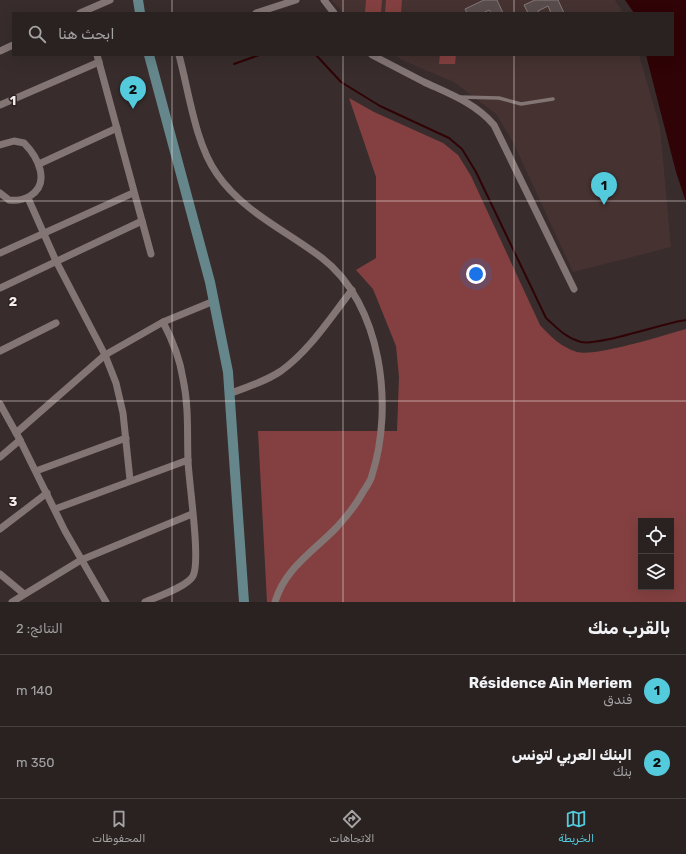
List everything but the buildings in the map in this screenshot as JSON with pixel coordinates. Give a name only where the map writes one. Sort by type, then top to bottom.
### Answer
[{"type":"main road","points":[[139,0],[140,12]]},
{"type":"main road","points":[[149,56],[214,301],[231,393],[244,602]]},
{"type":"street","points":[[84,12],[110,0]]},
{"type":"street","points":[[259,12],[296,0]]},
{"type":"street","points":[[324,0],[333,12]]},
{"type":"street","points":[[0,51],[12,45]]},
{"type":"street","points":[[179,56],[201,140],[205,152],[216,173],[243,204],[324,259],[352,290],[356,296],[375,347],[381,374],[383,423],[372,476],[346,517],[289,574],[279,590],[276,602]]},
{"type":"street","points":[[374,56],[456,97],[484,113],[494,125],[574,289]]},
{"type":"street","points":[[0,105],[98,58],[133,193],[151,254]]},
{"type":"street","points":[[39,164],[117,128]]},
{"type":"street","points":[[0,193],[9,200],[15,201],[28,198],[41,187],[39,164],[24,143],[14,141],[1,143]]},
{"type":"street","points":[[0,253],[133,193]]},
{"type":"street","points":[[28,198],[56,262],[104,355],[121,396],[130,480]]},
{"type":"street","points":[[0,288],[142,221]]},
{"type":"street","points":[[231,393],[262,382],[281,371],[297,358],[352,290]]},
{"type":"street","points":[[16,433],[104,355],[163,322],[214,301]]},
{"type":"street","points":[[145,602],[185,584],[192,579],[195,570],[196,554],[188,460],[188,416],[183,378],[172,340],[163,322]]},
{"type":"street","points":[[0,351],[56,323]]},
{"type":"street","points":[[0,404],[81,560],[106,602]]},
{"type":"street","points":[[36,471],[126,438]]},
{"type":"street","points":[[0,457],[20,440]]},
{"type":"street","points":[[55,509],[130,480],[188,460]]},
{"type":"street","points":[[0,529],[47,493]]},
{"type":"street","points":[[12,602],[81,560],[192,514]]},
{"type":"street","points":[[0,574],[24,594]]},
{"type":"lane","points":[[456,97],[499,98],[520,104],[553,99]]},
{"type":"shaded area","points":[[331,0],[615,0],[622,12],[343,12]]},
{"type":"shaded area","points":[[366,0],[382,0],[381,12],[365,12]]},
{"type":"shaded area","points":[[386,0],[402,0],[401,12],[385,12]]},
{"type":"shaded area","points":[[625,0],[686,0],[686,202],[676,172],[646,56],[674,56],[674,12],[633,12]]},
{"type":"shaded area","points":[[396,56],[639,56],[660,127],[671,247],[573,272],[513,142],[496,114],[454,82],[404,61]]},
{"type":"shaded area","points":[[440,56],[456,56],[455,64],[439,64]]},
{"type":"shaded area","points":[[349,98],[374,112],[443,143],[458,155],[471,176],[540,325],[561,344],[571,350],[586,353],[614,349],[686,329],[686,602],[267,602],[258,431],[397,431],[399,377],[396,346],[373,289],[356,270],[376,258],[376,177]]},
{"type":"waterway","points":[[234,64],[256,56]]},
{"type":"waterway","points":[[317,56],[341,82],[380,106],[449,138],[462,149],[476,172],[546,318],[566,335],[581,342],[602,341],[686,320]]},
{"type":"place","name":"البنك العربي لتونس","points":[[133,109]]},
{"type":"place","name":"Résidence Ain Meriem","points":[[604,205]]}]
